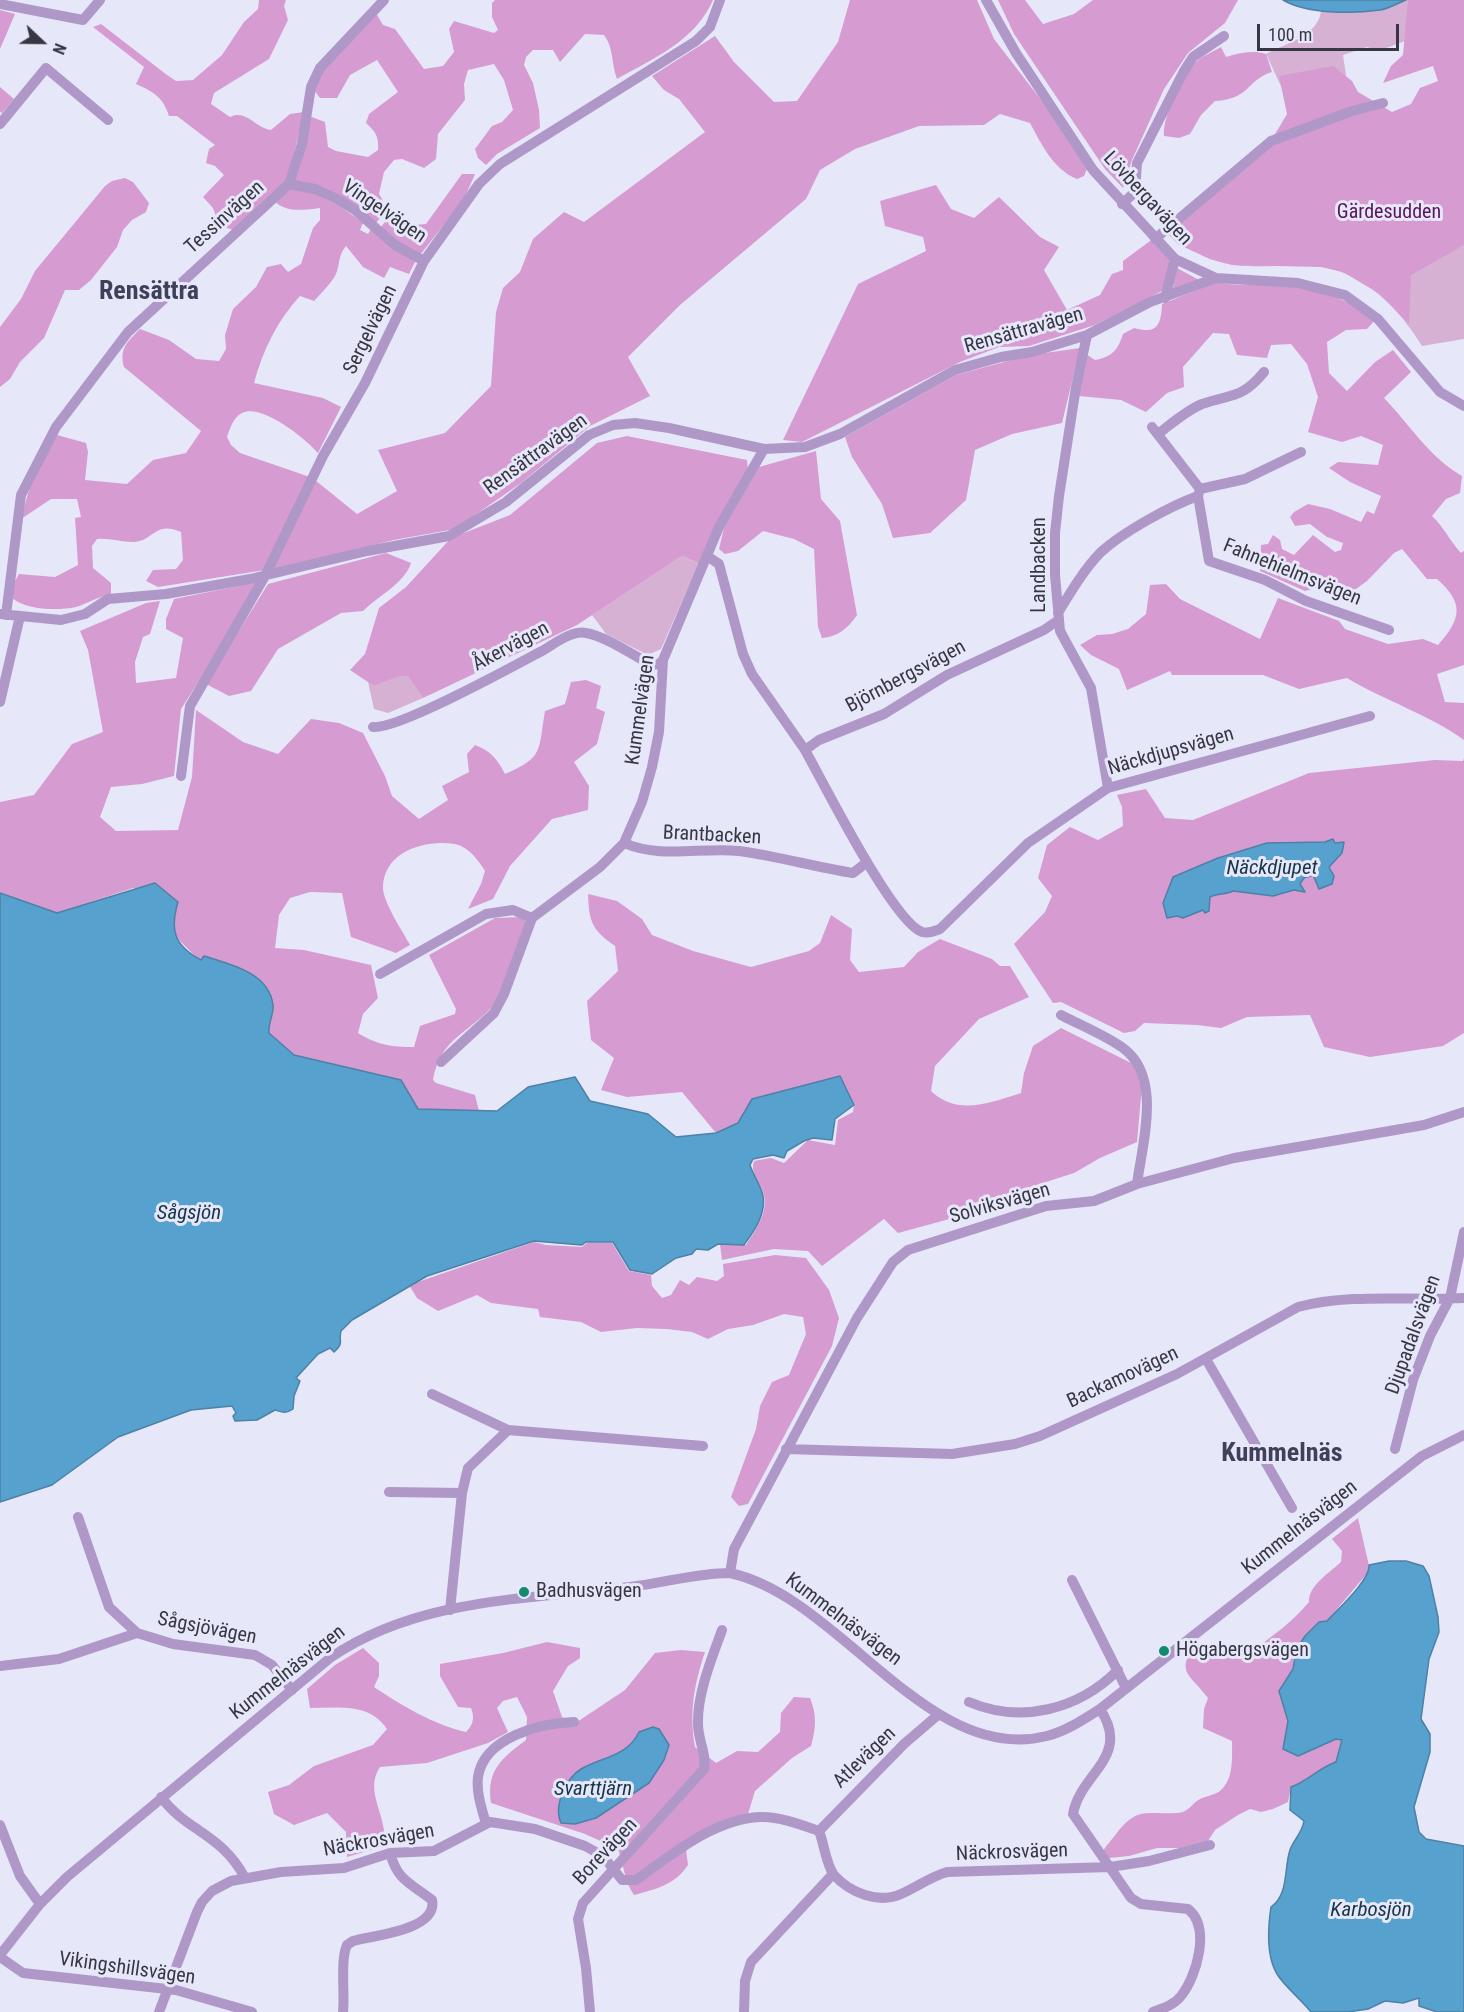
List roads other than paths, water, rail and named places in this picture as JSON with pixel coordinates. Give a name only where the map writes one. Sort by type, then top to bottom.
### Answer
[{"type":"street","points":[[0,4],[83,20],[100,0]]},
{"type":"street","name":"Tessinvägen","points":[[3,615],[15,519],[21,495],[56,427],[128,332],[289,184],[302,144],[311,87],[320,68],[384,0]]},
{"type":"street","name":"Sergelvägen","points":[[181,776],[190,706],[265,576],[323,456],[365,383],[424,261],[479,184],[500,164],[696,41],[710,27],[720,0]]},
{"type":"street","name":"Lövbergavägen","points":[[986,0],[1016,53],[1093,170],[1175,259],[1216,278],[1298,283],[1345,295],[1378,319],[1440,392],[1464,406]]},
{"type":"street","points":[[1122,204],[1135,192],[1137,163],[1184,71],[1193,57],[1224,36]]},
{"type":"street","points":[[0,124],[49,63],[108,120]]},
{"type":"street","points":[[1155,239],[1271,141],[1352,111],[1383,103]]},
{"type":"street","name":"Vingelvägen","points":[[289,184],[315,189],[337,199],[355,210],[395,245],[424,261]]},
{"type":"street","points":[[1165,298],[1175,259]]},
{"type":"street","name":"Rensättravägen","points":[[3,615],[61,620],[85,614],[108,599],[166,594],[265,576],[367,551],[449,536],[506,502],[589,435],[612,425],[635,423],[669,428],[764,450],[805,447],[840,434],[955,370],[1001,357],[1032,352],[1087,335],[1150,302],[1216,278]]},
{"type":"street","name":"Landbacken","points":[[1087,335],[1076,387],[1054,532],[1058,617],[1068,649],[1090,688],[1108,788]]},
{"type":"street","name":"Fahnehielmsvägen","points":[[1264,372],[1251,388],[1227,399],[1201,405],[1155,430],[1199,492],[1209,561],[1265,580],[1306,601],[1389,630]]},
{"type":"street","name":"Kummelvägen","points":[[532,918],[600,867],[624,843],[642,802],[652,767],[659,732],[663,660],[732,501],[764,450]]},
{"type":"street","name":"Björnbergsvägen","points":[[805,750],[819,740],[884,714],[947,675],[1044,630],[1058,617],[1101,552],[1199,492],[1245,479],[1301,452]]},
{"type":"street","points":[[707,556],[719,564],[743,654],[762,689],[805,750],[866,863]]},
{"type":"street","points":[[0,702],[20,616]]},
{"type":"street","name":"Åkervägen","points":[[373,727],[381,728],[417,713],[498,675],[575,633],[595,636],[652,665],[659,664],[663,660]]},
{"type":"street","name":"Näckdjupsvägen","points":[[866,863],[911,924],[922,932],[940,930],[1028,843],[1108,788],[1370,716]]},
{"type":"street","name":"Brantbacken","points":[[624,843],[640,849],[679,852],[737,851],[853,873],[866,863]]},
{"type":"street","points":[[380,974],[486,914],[513,910],[532,918],[504,994],[494,1013],[441,1062]]},
{"type":"street","points":[[1061,1015],[1123,1048],[1137,1063],[1146,1084],[1147,1104],[1137,1184]]},
{"type":"street","name":"Solviksvägen","points":[[730,1573],[734,1549],[876,1285],[893,1262],[908,1250],[1046,1206],[1094,1201],[1137,1184],[1261,1152],[1440,1122],[1464,1112]]},
{"type":"street","name":"Djupadalsvägen","points":[[1395,1449],[1413,1380],[1430,1336],[1450,1298],[1464,1232]]},
{"type":"street","name":"Backamovägen","points":[[786,1449],[952,1454],[1015,1444],[1040,1436],[1206,1359],[1298,1307],[1316,1302],[1464,1298]]},
{"type":"street","points":[[1206,1359],[1292,1508]]},
{"type":"street","points":[[432,1394],[508,1430],[703,1446]]},
{"type":"street","points":[[450,1610],[462,1493],[468,1468],[508,1430]]},
{"type":"street","name":"Kummelnäsvägen","points":[[0,1956],[40,1904],[67,1877],[161,1797],[330,1658],[368,1635],[390,1626],[450,1610],[531,1596],[633,1587],[706,1574],[730,1573],[760,1582],[795,1602],[939,1714],[973,1733],[1016,1740],[1047,1736],[1076,1724],[1100,1709],[1422,1456],[1464,1435]]},
{"type":"street","points":[[389,1492],[462,1493]]},
{"type":"street","name":"Sågsjövägen","points":[[78,1517],[110,1607],[137,1633],[173,1644],[255,1655],[272,1665],[292,1690]]},
{"type":"street","points":[[1072,1580],[1126,1688]]},
{"type":"street","name":"Borevägen","points":[[590,2012],[578,1919],[583,1903],[704,1769],[706,1761],[699,1745],[697,1722],[722,1630]]},
{"type":"street","name":"Sågsjövägen","points":[[0,1666],[59,1659],[137,1633]]},
{"type":"street","points":[[969,1702],[1004,1714],[1045,1709],[1080,1698],[1118,1670]]},
{"type":"street","points":[[1100,1709],[1109,1736],[1108,1755],[1102,1767],[1083,1785],[1076,1798],[1073,1814],[1131,1898],[1142,1904],[1188,1909],[1199,1921],[1199,1947],[1188,1986],[1172,2005],[1153,2012]]},
{"type":"street","name":"Atlevägen","points":[[819,1831],[904,1744],[939,1714]]},
{"type":"street","points":[[486,1824],[478,1785],[478,1777],[486,1758],[496,1748],[522,1733],[557,1723],[573,1722]]},
{"type":"street","points":[[161,1797],[169,1808],[224,1847],[245,1878]]},
{"type":"street","name":"Näckrosvägen","points":[[159,2012],[201,1902],[212,1891],[245,1878],[344,1868],[390,1853],[434,1851],[486,1824],[507,1823],[563,1837],[603,1856],[622,1880],[636,1880],[683,1847],[728,1824],[760,1817],[819,1831]]},
{"type":"street","points":[[0,1825],[20,1876],[40,1904]]},
{"type":"street","points":[[744,2012],[746,1981],[752,1962],[833,1874],[819,1831]]},
{"type":"street","name":"Näckrosvägen","points":[[833,1874],[865,1896],[878,1899],[899,1895],[933,1876],[960,1870],[1014,1872],[1110,1867],[1149,1861],[1210,1845]]},
{"type":"street","points":[[343,2012],[346,1974],[343,1959],[347,1945],[353,1941],[418,1925],[429,1917],[433,1907],[432,1900],[403,1881],[394,1867],[390,1853]]},
{"type":"street","name":"Vikingshillsvägen","points":[[0,1956],[23,1972],[168,1989],[252,2012]]},
{"type":"water","points":[[1283,0],[1406,0],[1383,9],[1343,12],[1304,8]]},
{"type":"water","name":"Näckdjupet","points":[[1333,839],[1335,843],[1344,842],[1342,853],[1329,867],[1334,876],[1332,884],[1319,889],[1313,875],[1304,878],[1300,884],[1305,892],[1294,890],[1273,896],[1233,891],[1210,897],[1209,911],[1205,913],[1203,910],[1183,918],[1177,916],[1167,918],[1163,903],[1173,877],[1218,858],[1267,843],[1325,842]]},
{"type":"water","name":"Sågsjön","points":[[155,883],[178,902],[174,928],[184,948],[201,960],[204,956],[236,966],[256,977],[264,985],[273,1005],[269,1033],[294,1055],[401,1080],[418,1109],[497,1111],[528,1087],[575,1077],[590,1101],[648,1114],[676,1137],[716,1133],[738,1123],[752,1099],[840,1076],[854,1105],[835,1119],[832,1140],[813,1138],[787,1151],[784,1158],[773,1155],[753,1159],[750,1165],[762,1192],[763,1210],[744,1245],[718,1244],[708,1250],[696,1249],[692,1254],[676,1258],[652,1274],[630,1270],[613,1242],[586,1242],[582,1245],[534,1241],[427,1276],[352,1320],[341,1331],[340,1344],[337,1349],[334,1352],[330,1348],[318,1354],[296,1378],[300,1381],[291,1411],[275,1410],[257,1420],[235,1421],[233,1416],[236,1413],[232,1406],[191,1410],[118,1437],[52,1485],[0,1502],[0,893],[57,913]]},
{"type":"water","name":"Karbosjön","points":[[1389,1561],[1406,1561],[1423,1566],[1429,1576],[1438,1617],[1439,1632],[1429,1659],[1421,1719],[1430,1734],[1430,1752],[1414,1807],[1419,1832],[1426,1839],[1464,1846],[1464,2012],[1437,2012],[1419,2006],[1419,1998],[1403,2003],[1385,2001],[1368,2009],[1348,2012],[1311,2012],[1282,1981],[1275,1970],[1269,1943],[1270,1915],[1271,1907],[1281,1895],[1290,1850],[1304,1821],[1290,1810],[1291,1787],[1336,1762],[1342,1740],[1336,1739],[1298,1756],[1283,1749],[1288,1721],[1279,1691],[1293,1669],[1296,1650],[1305,1636],[1319,1622],[1327,1621],[1352,1594],[1365,1578],[1369,1565]]},
{"type":"water","name":"Svarttjärn","points":[[653,1727],[659,1729],[669,1745],[664,1760],[649,1783],[596,1818],[575,1824],[561,1823],[560,1801],[570,1779],[581,1769],[621,1751],[634,1740],[639,1732]]},
{"type":"place","name":"Badhusvägen","points":[[524,1592]]},
{"type":"place","name":"Högabergsvägen","points":[[1164,1651]]},
{"type":"district","name":"Rensättra","points":[[149,292]]},
{"type":"district","name":"Kummelnäs","points":[[1282,1454]]},
{"type":"park label","name":"Gärdesudden","points":[[1389,213]]}]
